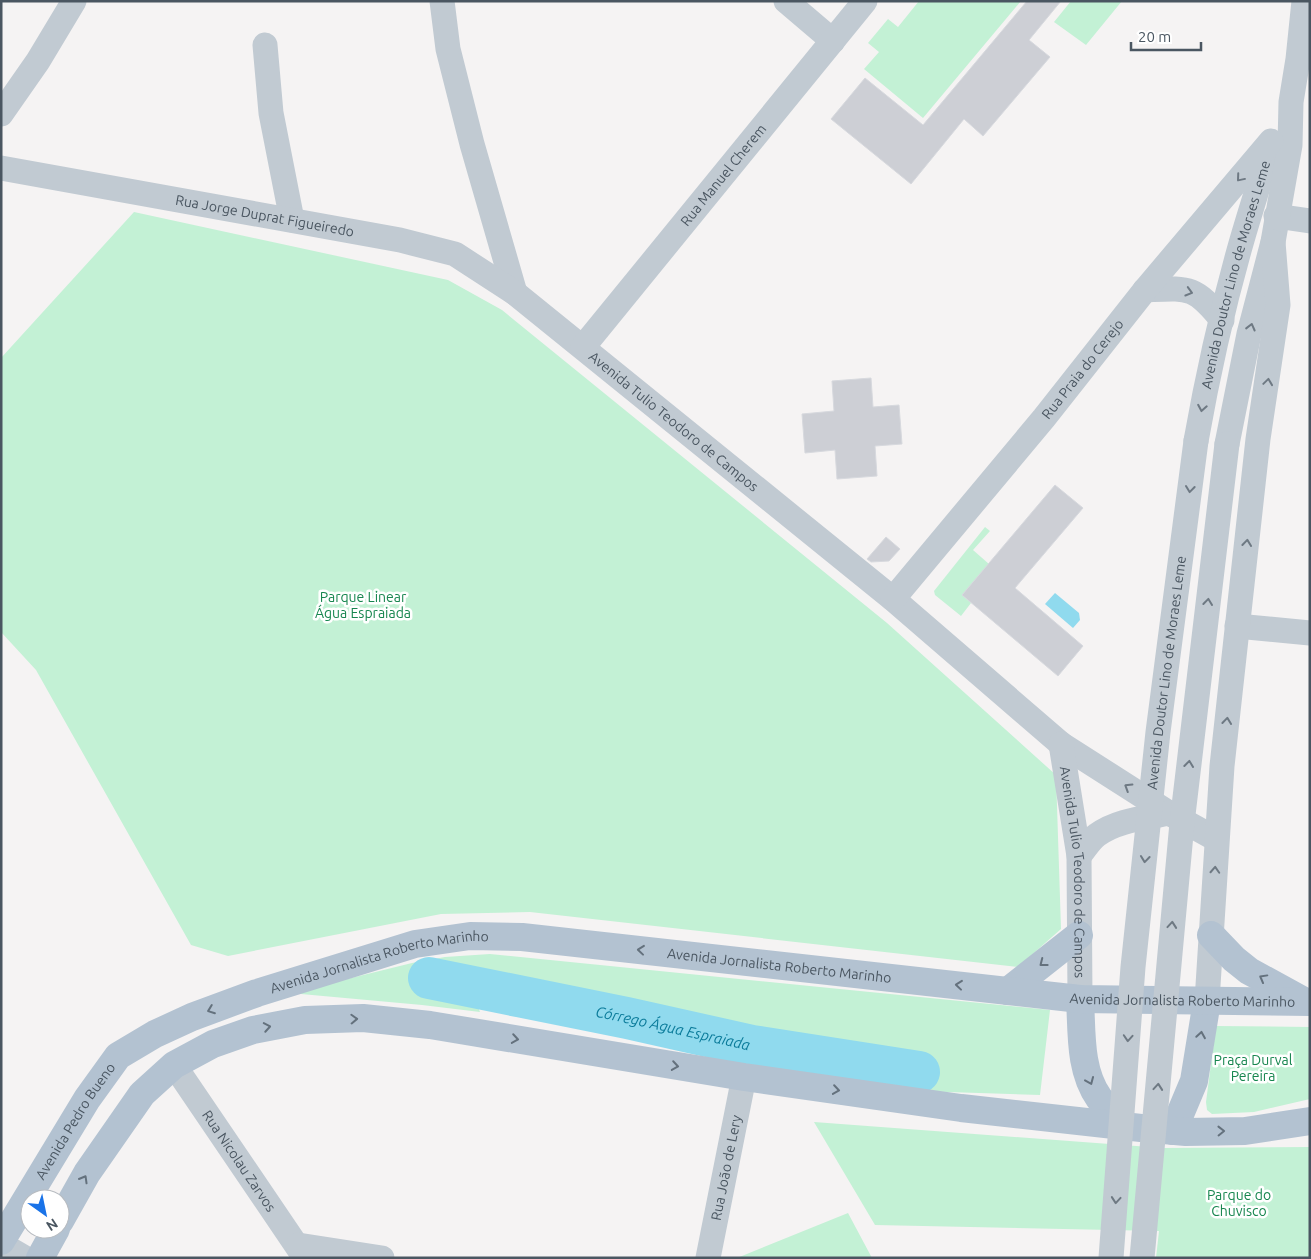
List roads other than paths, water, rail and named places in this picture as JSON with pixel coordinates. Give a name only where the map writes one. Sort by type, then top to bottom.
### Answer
[{"type":"main road","points":[[1008,991],[1079,935]]},
{"type":"main road","points":[[1211,935],[1234,959],[1249,971],[1308,1002]]},
{"type":"main road","name":"Avenida Jornalista Roberto Marinho","points":[[257,993],[415,944],[470,936],[522,937],[1080,999],[1308,1002]]},
{"type":"main road","name":"Avenida Pedro Bueno","points":[[1,1243],[87,1099],[118,1056],[155,1034],[192,1017],[257,993]]},
{"type":"main road","points":[[1080,999],[1084,1058],[1088,1078],[1099,1098],[1126,1127]]},
{"type":"main road","points":[[1173,1131],[1194,1081],[1207,1001]]},
{"type":"main road","points":[[70,1203],[87,1173],[142,1094],[174,1066],[213,1044],[253,1030],[305,1020],[363,1018],[430,1025],[744,1077],[960,1108],[1126,1127],[1173,1131],[1246,1131],[1310,1121]]},
{"type":"main road","points":[[40,1258],[50,1239]]},
{"type":"street","points":[[1,114],[38,61],[74,1]]},
{"type":"street","points":[[442,1],[448,49],[464,116],[515,292]]},
{"type":"street","points":[[786,1],[833,40]]},
{"type":"street","name":"Rua Manuel Cherem","points":[[583,347],[865,1]]},
{"type":"street","name":"Avenida Doutor Lino de Moraes Leme","points":[[1142,1258],[1182,823],[1227,444],[1249,334],[1273,242],[1276,216],[1290,145],[1291,102],[1304,1]]},
{"type":"street","points":[[266,44],[271,113],[292,220]]},
{"type":"street","name":"Avenida Doutor Lino de Moraes Leme","points":[[1111,1258],[1138,918],[1158,732],[1196,441],[1204,397],[1242,240],[1271,140],[1291,102]]},
{"type":"street","name":"Rua Praia do Cerejo","points":[[893,599],[1044,418],[1145,290],[1271,140]]},
{"type":"street","name":"Rua Jorge Duprat Figueiredo","points":[[1,168],[400,240],[455,254],[515,292]]},
{"type":"street","points":[[1276,216],[1310,221]]},
{"type":"street","name":"Avenida Doutor Lino de Moraes Leme","points":[[1207,1001],[1222,766],[1258,438],[1278,305],[1273,242]]},
{"type":"street","points":[[1145,290],[1188,290],[1205,300],[1222,320]]},
{"type":"street","name":"Avenida Tulio Teodoro de Campos","points":[[515,292],[893,599],[1061,744],[1169,813],[1216,840]]},
{"type":"street","points":[[1237,626],[1310,633]]},
{"type":"street","name":"Avenida Tulio Teodoro de Campos","points":[[1061,744],[1080,856],[1080,999]]},
{"type":"street","points":[[1080,856],[1096,836],[1105,830],[1120,824],[1169,813]]},
{"type":"street","name":"Rua Nicolau Zarvos","points":[[174,1066],[302,1251]]},
{"type":"street","name":"Rua João de Lery","points":[[708,1258],[744,1077]]},
{"type":"street","points":[[1,1243],[25,1258]]},
{"type":"street","points":[[302,1251],[382,1258]]},
{"type":"water","points":[[1055,593],[1079,613],[1080,620],[1073,628],[1045,604]]},
{"type":"waterway","name":"Córrego Água Espraiada","points":[[429,978],[627,1018],[752,1046],[919,1072]]},
{"type":"park label","name":"Parque Linear Água Espraiada","points":[[363,606]]},
{"type":"park label","name":"Praça Durval Pereira","points":[[1253,1068]]},
{"type":"park label","name":"Parque do Chuvisco","points":[[1239,1204]]}]
